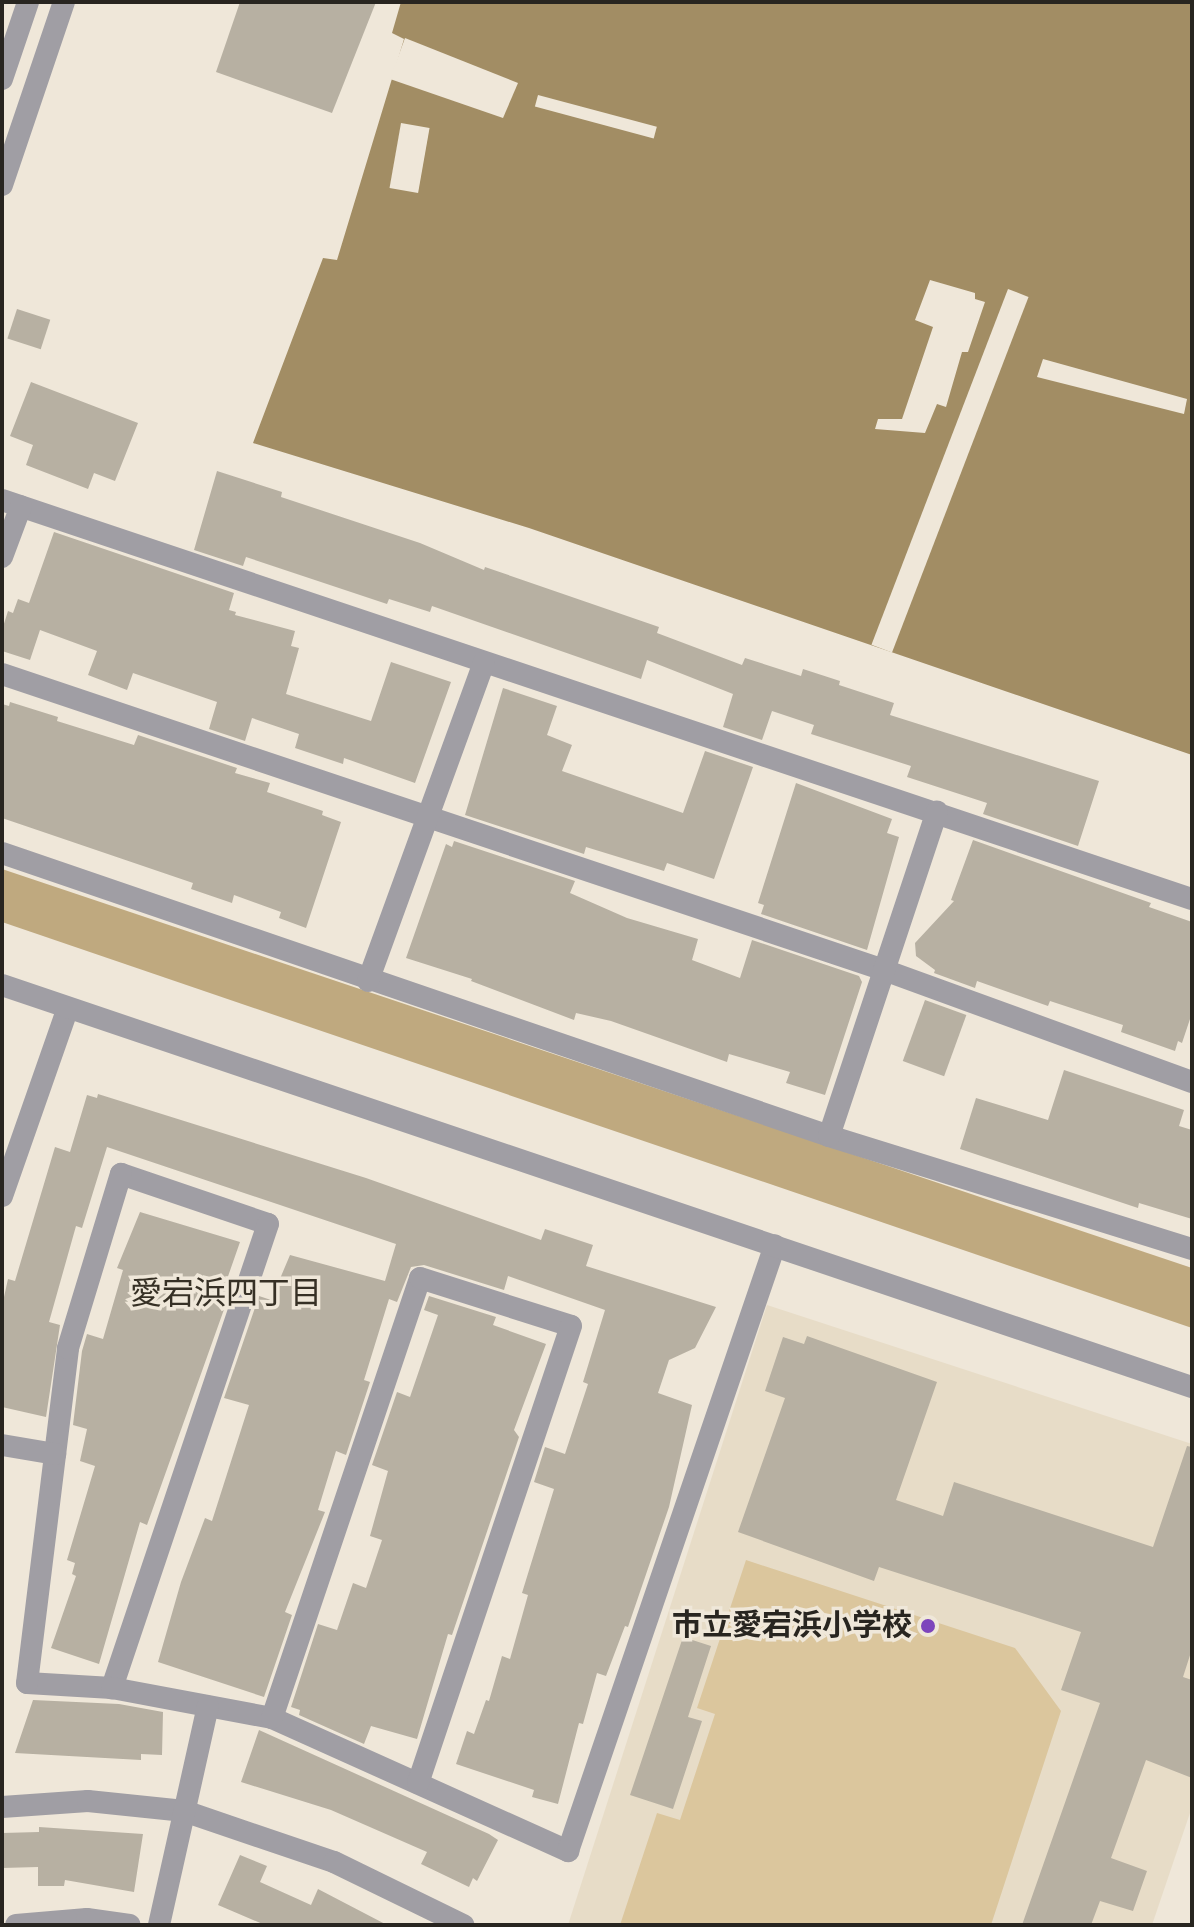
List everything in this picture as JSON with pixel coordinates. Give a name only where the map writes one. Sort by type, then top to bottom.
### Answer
[{"type":"street","points":[[2,79],[28,2]]},
{"type":"street","points":[[2,185],[64,2]]},
{"type":"street","points":[[2,557],[11,503],[1192,899]]},
{"type":"street","points":[[368,981],[484,662]]},
{"type":"street","points":[[2,674],[884,970],[1192,1082]]},
{"type":"street","points":[[829,1136],[937,812]]},
{"type":"street","points":[[2,853],[368,981],[829,1136],[1192,1249]]},
{"type":"street","points":[[2,985],[1192,1387]]},
{"type":"street","points":[[2,1196],[12,1158],[68,1008]]},
{"type":"street","points":[[112,1688],[268,1224],[121,1174],[68,1348],[27,1683],[112,1688],[272,1718],[568,1851],[775,1245]]},
{"type":"street","points":[[272,1718],[420,1278],[571,1326],[418,1783]]},
{"type":"street","points":[[2,1445],[55,1454]]},
{"type":"street","points":[[159,1925],[208,1706]]},
{"type":"street","points":[[2,1807],[88,1801],[184,1811],[334,1862],[463,1925]]},
{"type":"street","points":[[16,1925],[87,1919],[130,1925]]},
{"type":"shaded area","points":[[401,2],[1192,2],[1192,755],[529,528],[253,443],[323,258],[337,260],[404,39],[392,33]]},
{"type":"shaded area","points":[[2,869],[1192,1268],[1192,1328],[2,922]]},
{"type":"shaded area","name":"市立愛宕浜小学校","points":[[767,1305],[1192,1444],[1192,1807],[1152,1925],[568,1925]]},
{"type":"shaded area","points":[[746,1560],[1015,1648],[1061,1711],[991,1925],[620,1925],[657,1813],[680,1820],[715,1714],[697,1708]]},
{"type":"pier","points":[[405,38],[518,83],[503,118],[390,79]]},
{"type":"pier","points":[[538,95],[657,127],[654,138],[535,107]]},
{"type":"pier","points":[[401,123],[430,128],[418,193],[390,188]]},
{"type":"pier","points":[[930,280],[975,293],[975,299],[985,302],[968,352],[962,352],[946,407],[937,404],[925,433],[875,429],[878,419],[902,419],[933,327],[915,320]]},
{"type":"pier","points":[[1008,289],[1029,297],[892,653],[871,645]]},
{"type":"pier","points":[[1043,359],[1187,399],[1184,414],[1037,377]]},
{"type":"building","points":[[240,2],[376,2],[332,113],[216,72]]},
{"type":"building","points":[[17,309],[50,320],[41,349],[7,338]]},
{"type":"building","points":[[31,382],[138,423],[115,481],[94,473],[88,489],[26,465],[33,445],[10,436]]},
{"type":"building","points":[[217,471],[282,492],[281,497],[420,543],[484,570],[485,567],[659,627],[657,633],[742,665],[745,658],[801,676],[803,669],[840,681],[839,685],[894,703],[890,715],[1099,781],[1078,846],[983,814],[987,803],[907,777],[911,766],[811,734],[814,725],[772,711],[762,740],[723,727],[733,694],[647,660],[641,679],[432,606],[430,612],[389,599],[387,604],[246,557],[243,566],[194,550]]},
{"type":"building","points":[[54,532],[234,593],[229,610],[236,612],[235,615],[295,631],[291,646],[299,648],[286,694],[371,721],[391,662],[451,682],[415,783],[344,758],[343,764],[295,748],[299,734],[252,718],[245,741],[209,729],[217,702],[133,673],[127,690],[88,675],[97,651],[40,630],[30,660],[2,651],[2,630],[8,611],[13,613],[18,599],[29,603]]},
{"type":"building","points":[[503,688],[557,706],[547,735],[572,745],[562,771],[683,813],[705,751],[753,767],[714,879],[667,863],[664,871],[586,847],[584,854],[465,815]]},
{"type":"building","points":[[10,702],[58,717],[57,721],[134,745],[138,735],[237,768],[235,773],[270,783],[267,792],[323,811],[322,815],[341,822],[306,928],[279,918],[281,912],[234,895],[232,903],[191,889],[193,883],[2,818],[2,704],[9,706]]},
{"type":"building","points":[[796,783],[892,819],[887,833],[899,837],[867,950],[761,914],[764,905],[758,903]]},
{"type":"building","points":[[973,840],[1151,903],[1149,907],[1192,922],[1192,1013],[1182,1043],[1178,1041],[1175,1051],[1121,1032],[1123,1025],[1050,1001],[1048,1006],[977,981],[975,988],[934,973],[935,970],[916,956],[915,943],[954,901],[951,900]]},
{"type":"building","points":[[454,841],[575,881],[570,893],[627,918],[698,939],[692,960],[740,978],[752,940],[859,976],[862,982],[825,1095],[786,1083],[790,1072],[729,1054],[727,1062],[611,1021],[576,1013],[574,1020],[472,979],[406,958],[446,844],[452,847]]},
{"type":"building","points":[[925,1000],[966,1015],[944,1076],[903,1061]]},
{"type":"building","points":[[1064,1070],[1184,1110],[1179,1126],[1192,1130],[1192,1219],[1139,1203],[1138,1208],[960,1149],[976,1098],[1048,1120]]},
{"type":"building","points":[[98,1094],[366,1178],[541,1240],[545,1229],[593,1245],[586,1266],[716,1307],[695,1348],[669,1360],[658,1393],[692,1405],[669,1507],[628,1627],[625,1626],[606,1676],[597,1673],[583,1724],[579,1723],[558,1804],[532,1797],[534,1790],[456,1764],[467,1731],[474,1734],[486,1700],[489,1701],[502,1656],[510,1659],[528,1595],[522,1593],[554,1489],[534,1482],[545,1447],[565,1454],[588,1384],[583,1382],[605,1310],[508,1276],[504,1290],[424,1265],[411,1267],[397,1302],[389,1299],[364,1380],[370,1382],[346,1455],[336,1451],[318,1510],[325,1512],[285,1612],[292,1615],[264,1697],[158,1662],[181,1582],[205,1518],[212,1521],[249,1405],[224,1398],[259,1296],[271,1300],[290,1255],[385,1281],[396,1244],[107,1147],[82,1228],[76,1226],[49,1322],[60,1325],[46,1417],[2,1407],[2,1306],[8,1279],[15,1281],[55,1147],[70,1152],[87,1095],[97,1098]]},
{"type":"building","points":[[140,1212],[240,1242],[225,1285],[232,1287],[147,1525],[140,1522],[99,1664],[51,1648],[76,1576],[72,1574],[75,1563],[67,1560],[95,1466],[80,1461],[87,1429],[73,1425],[82,1351],[87,1334],[103,1339],[123,1270],[117,1268]]},
{"type":"building","points":[[429,1296],[496,1317],[493,1325],[546,1344],[514,1430],[519,1437],[452,1635],[448,1634],[417,1739],[371,1726],[364,1744],[299,1715],[300,1710],[291,1707],[318,1624],[337,1630],[353,1583],[366,1588],[382,1540],[370,1536],[388,1471],[372,1465],[397,1392],[410,1397],[438,1315],[424,1310]]},
{"type":"building","points":[[807,1336],[937,1382],[896,1500],[943,1516],[954,1482],[1153,1547],[1187,1446],[1192,1447],[1192,1649],[1183,1677],[1192,1680],[1192,1778],[1146,1760],[1111,1858],[1147,1871],[1133,1911],[1100,1901],[1091,1925],[1022,1925],[1100,1703],[1061,1690],[1081,1632],[879,1567],[874,1581],[738,1532],[785,1398],[765,1391],[783,1337],[804,1344]]},
{"type":"building","points":[[683,1637],[711,1646],[688,1717],[702,1721],[673,1809],[630,1795]]},
{"type":"building","points":[[33,1700],[119,1704],[163,1712],[162,1755],[141,1754],[141,1760],[15,1753]]},
{"type":"building","points":[[259,1730],[498,1840],[477,1881],[473,1878],[469,1887],[421,1864],[427,1852],[331,1810],[241,1782]]},
{"type":"building","points":[[39,1827],[143,1834],[134,1892],[65,1880],[64,1886],[38,1886],[38,1867],[2,1868],[2,1833],[39,1832]]},
{"type":"building","points":[[240,1855],[267,1866],[260,1882],[311,1905],[318,1889],[387,1925],[265,1925],[218,1905]]},
{"type":"place","name":"市立愛宕浜小学校","points":[[928,1626]]},
{"type":"district","name":"愛宕浜四丁目","points":[[226,1294]]}]
